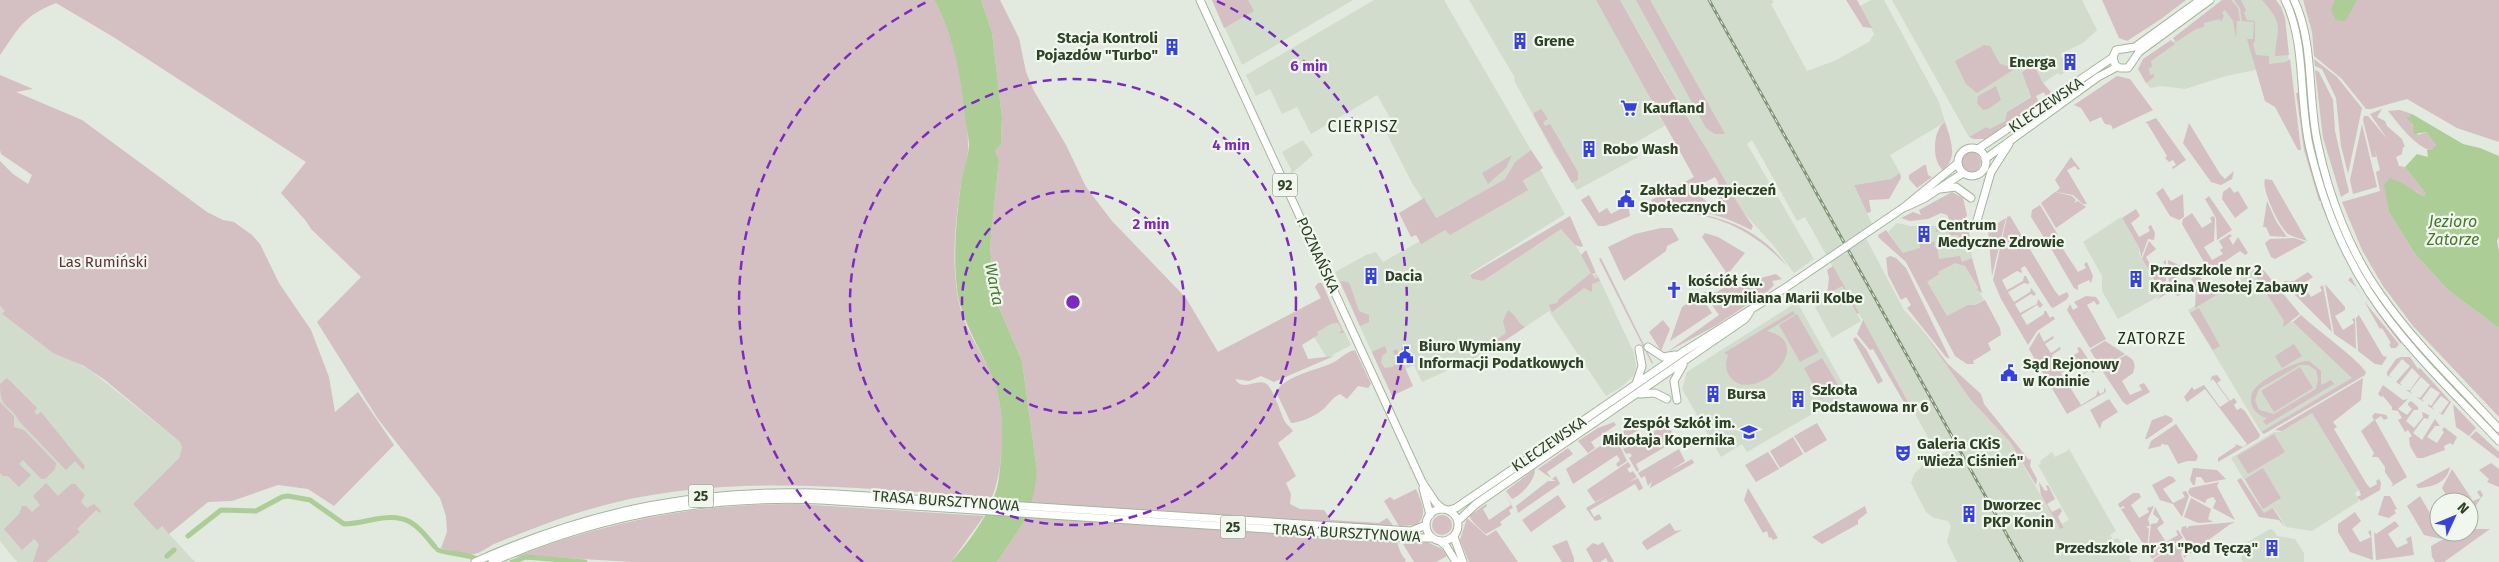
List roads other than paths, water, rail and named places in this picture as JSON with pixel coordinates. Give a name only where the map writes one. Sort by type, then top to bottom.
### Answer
[{"type":"main road","name":"POZNAŃSKA","points":[[1200,0],[1422,482],[1436,504],[1446,510]]},
{"type":"main road","points":[[2200,0],[2137,45],[2118,49],[2112,58],[2116,67],[2127,68],[2132,64],[2134,58],[2210,0]]},
{"type":"main road","points":[[2284,0],[2296,31],[2305,121],[2312,157],[2331,215],[2350,259],[2370,294],[2400,333],[2499,441]]},
{"type":"main road","points":[[2294,0],[2303,26],[2314,123],[2320,153],[2334,201],[2353,246],[2377,289],[2406,328],[2499,429]]},
{"type":"main road","points":[[2127,48],[2134,58]]},
{"type":"main road","name":"KLECZEWSKA","points":[[1978,149],[2112,58]]},
{"type":"main road","name":"KLECZEWSKA","points":[[1985,158],[2116,67]]},
{"type":"main road","points":[[1976,224],[1991,172],[2014,138]]},
{"type":"main road","points":[[1965,149],[1978,149],[1985,158],[1985,166],[1979,174],[1972,176],[1963,173],[1958,163],[1960,154],[1965,149]]},
{"type":"main road","name":"KLECZEWSKA","points":[[1446,510],[1456,508],[1683,352],[1786,288],[1903,208],[1958,163]]},
{"type":"main road","name":"KLECZEWSKA","points":[[1903,208],[1937,190],[1963,173]]},
{"type":"main road","points":[[1937,190],[1956,187],[1971,198]]},
{"type":"main road","name":"KLECZEWSKA","points":[[1458,521],[1476,504],[1688,360],[1745,319],[1750,312]]},
{"type":"main road","points":[[1648,347],[1663,357],[1683,352]]},
{"type":"main road","points":[[1634,386],[1642,366],[1639,350]]},
{"type":"main road","points":[[1677,400],[1675,378],[1688,360]]},
{"type":"main road","points":[[1633,398],[1648,392],[1658,394],[1666,399]]},
{"type":"main road","name":"POZNAŃSKA","points":[[1422,482],[1430,514]]},
{"type":"main road","name":"TRASA BURSZTYNOWA","points":[[474,562],[551,530],[613,512],[681,499],[758,492],[836,494],[1432,538]]},
{"type":"main road","name":"TRASA BURSZTYNOWA","points":[[492,562],[558,536],[629,516],[704,503],[771,499],[1405,535],[1426,525]]},
{"type":"main road","points":[[1432,538],[1426,525],[1430,514],[1446,510],[1458,521],[1458,529],[1454,537],[1463,562]]},
{"type":"main road","points":[[1440,541],[1454,537]]},
{"type":"main road","name":"25","points":[[1432,538],[1440,541]]},
{"type":"main road","points":[[1440,541],[1446,546],[1456,562]]},
{"type":"water","points":[[934,0],[981,0],[992,32],[1002,117],[1001,144],[995,151],[999,160],[990,247],[997,303],[1022,361],[1037,471],[1034,493],[1024,522],[997,562],[951,562],[974,534],[993,500],[999,477],[1002,426],[996,388],[962,312],[957,289],[955,263],[956,223],[969,143],[956,56],[947,28]]},
{"type":"water","points":[[2335,0],[2357,0],[2346,20],[2336,20],[2331,10]]},
{"type":"water","name":"Jezioro Zatorze","points":[[2412,114],[2463,144],[2480,148],[2499,156],[2499,237],[2497,241],[2499,251],[2499,328],[2448,290],[2415,254],[2389,212],[2384,185],[2390,178],[2423,196],[2426,194],[2405,167],[2417,154],[2428,157],[2427,150],[2432,150],[2436,145],[2427,132],[2414,134],[2413,125],[2407,118]]},
{"type":"waterway","points":[[188,536],[221,510],[256,511],[282,497],[288,496],[310,500],[344,524],[387,518],[404,519],[416,526],[435,547]]},
{"type":"waterway","points":[[167,556],[174,550]]},
{"type":"waterway","points":[[438,550],[472,557],[483,562]]},
{"type":"waterway","points":[[512,562],[526,557],[585,562]]},
{"type":"railway","points":[[1709,0],[2022,562]]},
{"type":"place","name":"Grene","points":[[1520,41]]},
{"type":"place","name":"Stacja Kontroli Pojazdów \"Turbo\"","points":[[1172,47]]},
{"type":"place","name":"Energa","points":[[2070,62]]},
{"type":"place","name":"Kaufland","points":[[1629,108]]},
{"type":"place","name":"Robo Wash","points":[[1589,149]]},
{"type":"place","name":"Zakład Ubezpieczeń Społecznych","points":[[1626,199]]},
{"type":"place","name":"Centrum Medyczne Zdrowie","points":[[1924,234]]},
{"type":"place","name":"Dacia","points":[[1371,276]]},
{"type":"place","name":"Przedszkole nr 2 Kraina Wesołej Zabawy","points":[[2136,279]]},
{"type":"place","name":"kościół św. Maksymiliana Marii Kolbe","points":[[1674,290]]},
{"type":"place","name":"Biuro Wymiany Informacji Podatkowych","points":[[1405,355]]},
{"type":"place","name":"Sąd Rejonowy w Koninie","points":[[2009,373]]},
{"type":"place","name":"Bursa","points":[[1713,394]]},
{"type":"place","name":"Szkoła Podstawowa nr 6","points":[[1798,399]]},
{"type":"place","name":"Zespół Szkół im. Mikołaja Kopernika","points":[[1749,432]]},
{"type":"place","name":"Galeria CKiS \"Wieża Ciśnień\"","points":[[1903,453]]},
{"type":"place","name":"Dworzec PKP Konin","points":[[1969,514]]},
{"type":"place","name":"Przedszkole nr 31 \"Pod Tęczą\"","points":[[2272,548]]},
{"type":"district","name":"CIERPISZ","points":[[1363,126]]},
{"type":"district","name":"ZATORZE","points":[[2152,338]]},
{"type":"park label","name":"Las Rumiński","points":[[103,262]]},
{"type":"water label","name":"Warta","points":[[995,284]]}]
